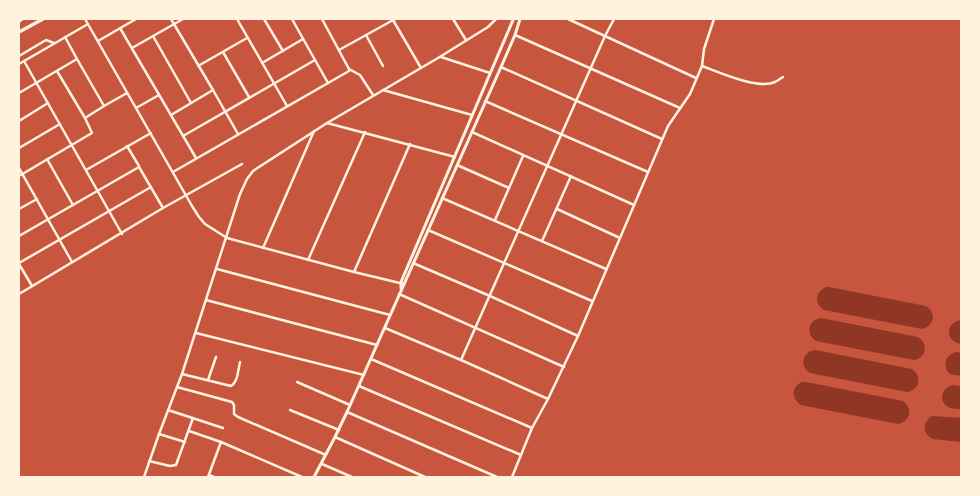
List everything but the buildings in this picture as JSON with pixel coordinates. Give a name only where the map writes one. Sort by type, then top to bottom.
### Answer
[{"type":"main road","points":[[33,24],[36,20],[35,19]]},
{"type":"main road","points":[[19,32],[43,19]]},
{"type":"street","points":[[85,19],[199,217],[205,224],[227,238],[354,272],[403,283]]},
{"type":"street","points":[[98,41],[136,19]]},
{"type":"street","points":[[171,19],[238,134]]},
{"type":"street","points":[[132,48],[183,19]]},
{"type":"street","points":[[237,19],[287,106]]},
{"type":"street","points":[[264,19],[283,51]]},
{"type":"street","points":[[292,19],[328,83]]},
{"type":"street","points":[[322,19],[349,69],[360,75],[373,95]]},
{"type":"street","points":[[453,19],[466,40]]},
{"type":"street","points":[[144,477],[168,410],[178,387],[240,194],[250,174],[314,131],[488,27],[496,19]]},
{"type":"street","points":[[314,477],[336,437],[385,328],[403,283],[455,157],[472,114],[512,19],[519,19],[515,35],[501,67],[485,100],[414,263],[403,283]]},
{"type":"street","points":[[568,19],[696,78]]},
{"type":"street","points":[[461,360],[505,264],[576,100],[614,19]]},
{"type":"street","points":[[513,477],[532,428],[564,367],[578,336],[662,139],[672,120],[690,94],[702,66],[704,49],[714,19]]},
{"type":"street","points":[[339,50],[394,20],[421,68]]},
{"type":"street","points":[[19,64],[88,24]]},
{"type":"street","points":[[120,28],[196,158]]},
{"type":"street","points":[[366,35],[383,66]]},
{"type":"street","points":[[515,35],[680,108]]},
{"type":"street","points":[[153,36],[191,103]]},
{"type":"street","points":[[65,37],[104,106]]},
{"type":"street","points":[[198,66],[247,38]]},
{"type":"street","points":[[262,63],[303,39]]},
{"type":"street","points":[[19,56],[46,40],[54,44]]},
{"type":"street","points":[[223,52],[250,97]]},
{"type":"street","points":[[440,57],[490,73]]},
{"type":"street","points":[[19,93],[77,59]]},
{"type":"street","points":[[183,136],[315,60]]},
{"type":"street","points":[[24,61],[122,234]]},
{"type":"street","points":[[702,66],[738,79],[758,84],[774,83],[782,77]]},
{"type":"street","points":[[501,67],[662,139]]},
{"type":"street","points":[[173,172],[349,71],[349,69]]},
{"type":"street","points":[[19,176],[92,133],[85,118],[57,71]]},
{"type":"street","points":[[171,115],[213,90]]},
{"type":"street","points":[[383,90],[472,114]]},
{"type":"street","points":[[85,118],[127,93]]},
{"type":"street","points":[[136,108],[159,95]]},
{"type":"street","points":[[485,100],[648,172]]},
{"type":"street","points":[[19,121],[48,103]]},
{"type":"street","points":[[327,123],[455,157]]},
{"type":"street","points":[[19,148],[60,124]]},
{"type":"street","points":[[264,248],[314,131]]},
{"type":"street","points":[[308,260],[365,132]]},
{"type":"street","points":[[471,132],[634,205]]},
{"type":"street","points":[[86,170],[151,133]]},
{"type":"street","points":[[354,272],[410,144]]},
{"type":"street","points":[[127,146],[163,208]]},
{"type":"street","points":[[494,220],[523,156]]},
{"type":"street","points":[[47,159],[73,205]]},
{"type":"street","points":[[19,294],[122,234],[163,208],[242,164]]},
{"type":"street","points":[[457,165],[509,188]]},
{"type":"street","points":[[19,236],[139,166]]},
{"type":"street","points":[[19,168],[72,262]]},
{"type":"street","points":[[542,241],[571,176]]},
{"type":"street","points":[[32,286],[19,264],[151,187]]},
{"type":"street","points":[[442,198],[606,269]]},
{"type":"street","points":[[19,209],[37,199]]},
{"type":"street","points":[[557,209],[620,238]]},
{"type":"street","points":[[428,230],[592,301]]},
{"type":"street","points":[[414,263],[578,336]]},
{"type":"street","points":[[217,269],[390,315]]},
{"type":"street","points":[[399,294],[564,367]]},
{"type":"street","points":[[206,300],[377,346]]},
{"type":"street","points":[[385,328],[548,399]]},
{"type":"street","points":[[196,333],[364,375]]},
{"type":"street","points":[[208,380],[216,357]]},
{"type":"street","points":[[371,359],[532,428]]},
{"type":"street","points":[[182,374],[232,386],[235,381],[240,362]]},
{"type":"street","points":[[297,382],[350,405]]},
{"type":"street","points":[[359,386],[521,455]]},
{"type":"street","points":[[178,387],[232,402],[234,405],[234,414],[238,417],[326,455]]},
{"type":"street","points":[[168,410],[223,428]]},
{"type":"street","points":[[290,410],[339,430]]},
{"type":"street","points":[[347,412],[497,477]]},
{"type":"street","points":[[149,461],[175,466],[193,418]]},
{"type":"street","points":[[189,431],[221,442],[302,477]]},
{"type":"street","points":[[159,434],[185,442]]},
{"type":"street","points":[[336,437],[425,477]]},
{"type":"street","points":[[214,477],[208,476],[221,442]]},
{"type":"street","points":[[322,464],[352,477]]},
{"type":"shaded area","points":[[826,287],[926,306],[932,312],[933,319],[929,325],[922,329],[824,310],[819,305],[817,298],[822,289]]},
{"type":"shaded area","points":[[821,318],[918,337],[924,343],[925,350],[921,357],[914,360],[816,341],[810,335],[809,331],[813,321]]},
{"type":"shaded area","points":[[961,320],[961,344],[952,340],[949,332],[952,324]]},
{"type":"shaded area","points":[[815,350],[912,369],[917,375],[917,386],[915,389],[907,392],[810,373],[804,367],[803,363],[807,353]]},
{"type":"shaded area","points":[[952,353],[961,353],[961,376],[950,374],[945,364],[947,358]]},
{"type":"shaded area","points":[[802,382],[903,401],[908,407],[909,414],[906,420],[898,424],[801,405],[795,399],[794,390],[798,384]]},
{"type":"shaded area","points":[[949,386],[961,386],[961,409],[953,409],[948,407],[943,401],[942,397],[944,391]]},
{"type":"shaded area","points":[[932,416],[961,418],[961,442],[933,439],[929,437],[925,431],[925,425],[926,421]]}]
